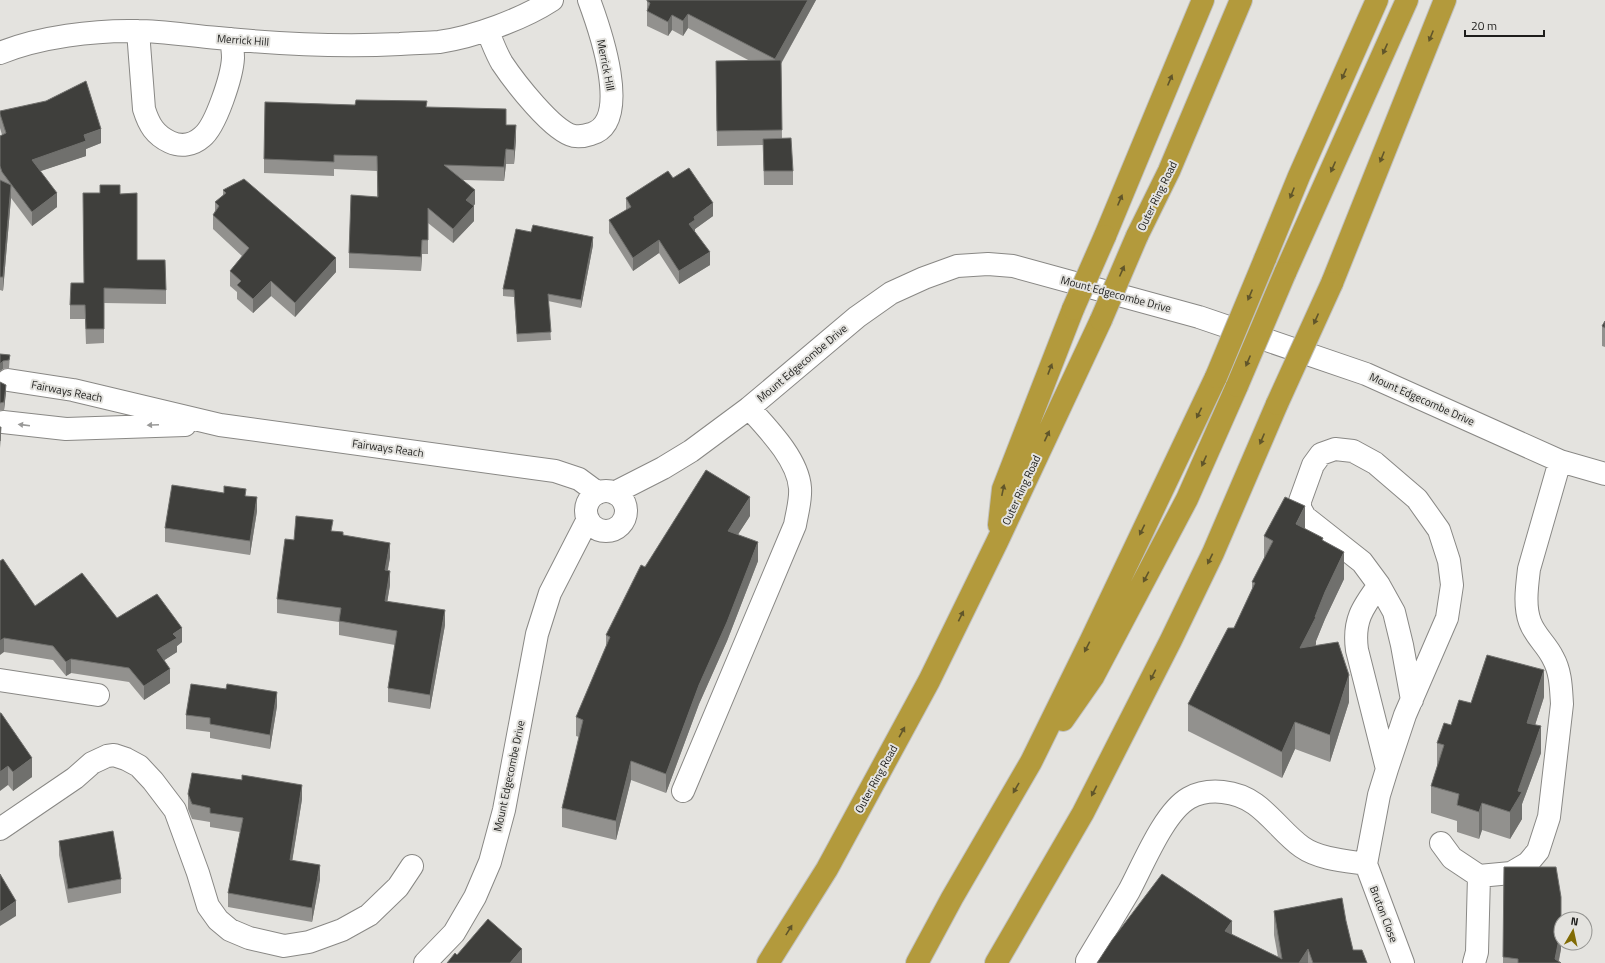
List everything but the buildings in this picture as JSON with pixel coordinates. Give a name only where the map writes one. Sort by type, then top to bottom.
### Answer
[{"type":"highway","points":[[997,542],[1002,488],[1073,309],[1203,0]]},
{"type":"highway","points":[[1169,171],[1236,0]]},
{"type":"highway","name":"Outer Ring Road","points":[[768,963],[827,869],[926,688],[997,542],[1101,320],[1137,236],[1169,171],[1241,0]]},
{"type":"highway","points":[[917,963],[952,898],[1031,762],[1091,640],[1216,377],[1299,176],[1377,0]]},
{"type":"highway","points":[[1031,762],[1093,677],[1187,500],[1285,273],[1406,0]]},
{"type":"highway","points":[[996,963],[1083,813],[1171,640],[1213,553],[1277,404],[1332,283],[1445,0]]},
{"type":"street","name":"Merrick Hill","points":[[487,30],[502,62],[526,95],[559,128],[573,136],[583,137],[596,133],[606,122],[612,98],[611,79],[596,19],[589,0]]},
{"type":"street","name":"Merrick Hill","points":[[0,53],[49,38],[115,31],[138,31],[231,39],[364,46],[440,42],[487,30],[540,3]]},
{"type":"street","points":[[138,31],[144,110],[148,121],[155,132],[162,138],[172,143],[182,145],[191,144],[202,137],[217,113],[226,89],[233,59],[231,39]]},
{"type":"street","name":"Mount Edgecombe Drive","points":[[425,963],[454,933],[476,897],[490,862],[504,810],[537,634],[550,593],[603,508],[691,451],[749,408],[857,317],[891,293],[924,278],[957,266],[1013,266],[1199,317],[1366,374],[1560,461],[1605,474]]},
{"type":"street","name":"Fairways Reach","points":[[8,380],[73,390],[220,425],[555,471],[562,481],[603,508]]},
{"type":"street","points":[[683,791],[795,524],[799,503],[800,487],[795,468],[774,436],[749,408]]},
{"type":"street","name":"Fairways Reach","points":[[3,422],[66,430],[161,425],[220,425]]},
{"type":"street","points":[[1087,961],[1129,890],[1165,824],[1176,808],[1188,798],[1203,792],[1220,791],[1238,796],[1255,804],[1302,848],[1313,853],[1330,858],[1366,864],[1379,795],[1412,700],[1447,618],[1452,585],[1449,561],[1439,530],[1417,499],[1375,463],[1353,451],[1335,449],[1326,451],[1321,454],[1313,465],[1300,501],[1300,508],[1305,517],[1362,562],[1379,585],[1394,612],[1402,645],[1412,700]]},
{"type":"street","points":[[1441,843],[1452,858],[1480,876],[1511,872],[1528,863],[1538,852],[1549,817],[1562,704],[1561,687],[1553,658],[1534,632],[1530,622],[1527,613],[1527,587],[1529,569],[1560,461]]},
{"type":"street","points":[[1379,585],[1363,606],[1357,622],[1355,636],[1357,650],[1387,770]]},
{"type":"street","points":[[0,680],[98,694]]},
{"type":"street","points":[[0,829],[75,778],[92,763],[107,756],[114,755],[126,759],[139,766],[153,781],[175,810],[198,873],[208,906],[218,920],[230,930],[249,938],[284,946],[309,942],[342,930],[370,915],[398,887],[412,866]]},
{"type":"street","name":"Bruton Close","points":[[1366,864],[1403,963]]},
{"type":"street","points":[[1474,963],[1477,952],[1480,876]]}]
